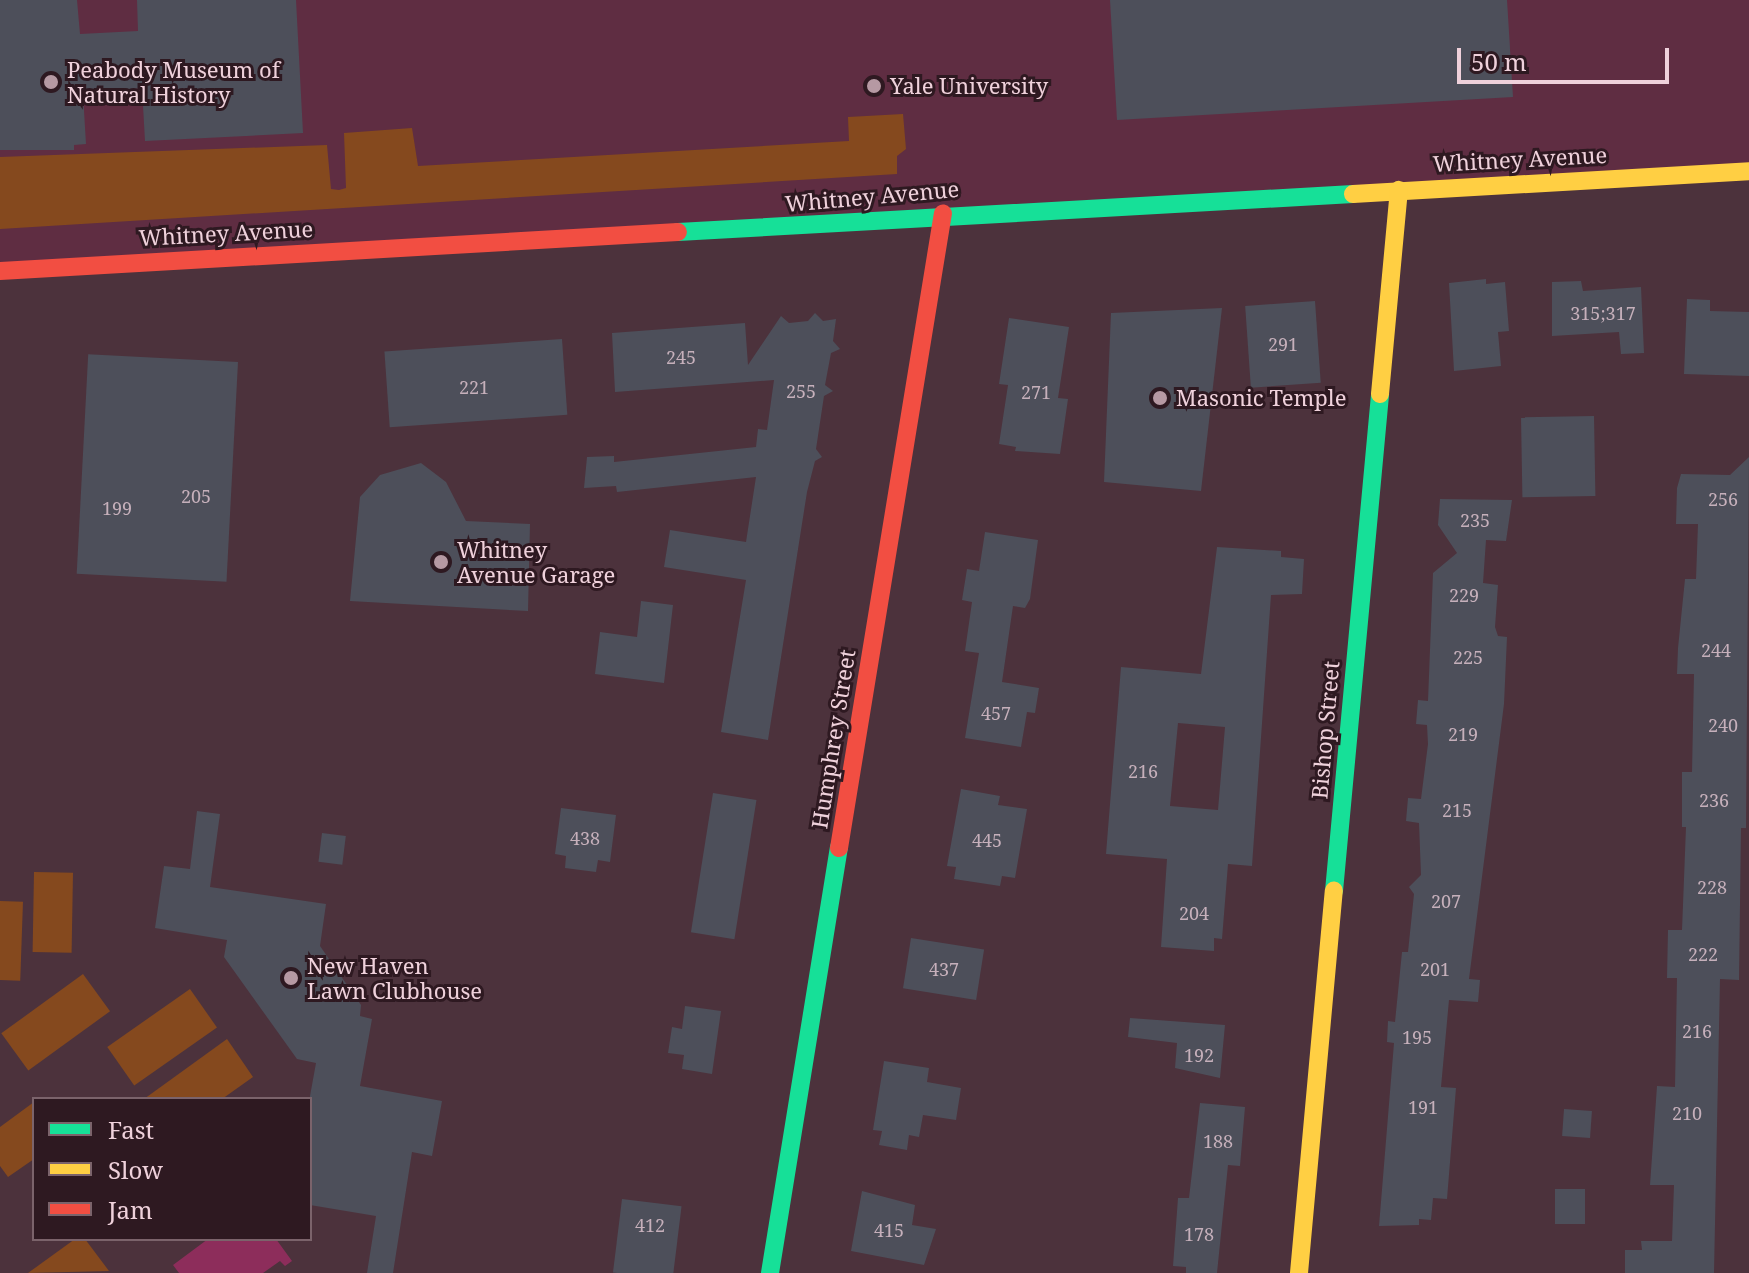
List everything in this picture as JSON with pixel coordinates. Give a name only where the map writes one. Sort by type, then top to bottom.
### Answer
[{"type":"street","name":"Whitney Avenue","points":[[0,271],[570,236],[739,231],[943,213],[1749,171]]},
{"type":"street","name":"Bishop Street","points":[[1299,1273],[1399,190]]},
{"type":"street","name":"Humphrey Street","points":[[770,1273],[943,213]]},
{"type":"shaded area","name":"Yale University","points":[[0,0],[1749,0],[1749,171],[0,271]]},
{"type":"shaded area","points":[[903,114],[906,149],[897,156],[897,174],[0,229],[0,157],[327,145],[331,189],[339,190],[346,188],[344,133],[412,128],[418,166],[849,141],[848,117]]},
{"type":"shaded area","points":[[34,872],[73,873],[72,953],[33,952]]},
{"type":"shaded area","points":[[0,901],[23,902],[20,981],[0,980]]},
{"type":"shaded area","points":[[83,974],[110,1011],[28,1071],[1,1033]]},
{"type":"shaded area","points":[[190,989],[217,1028],[134,1085],[107,1047]]},
{"type":"shaded area","points":[[227,1039],[253,1077],[225,1097],[147,1097]]},
{"type":"shaded area","points":[[32,1103],[32,1160],[8,1177],[0,1166],[0,1127]]},
{"type":"shaded area","points":[[72,1241],[86,1241],[109,1271],[28,1273]]},
{"type":"shaded area","points":[[205,1241],[277,1241],[292,1261],[285,1266],[280,1261],[263,1273],[179,1273],[173,1265]]},
{"type":"building","points":[[0,0],[77,0],[80,34],[138,31],[137,0],[296,0],[303,133],[145,141],[142,88],[83,94],[86,144],[74,145],[74,150],[0,150]]},
{"type":"building","points":[[1110,0],[1507,0],[1513,97],[1117,120]]},
{"type":"building","points":[[1486,279],[1486,284],[1505,282],[1509,331],[1498,332],[1501,366],[1454,371],[1449,283]]},
{"type":"building","points":[[1581,281],[1583,291],[1641,287],[1644,353],[1621,354],[1619,332],[1552,336],[1552,282]]},
{"type":"building","points":[[1687,299],[1710,300],[1710,311],[1749,312],[1749,376],[1684,374]]},
{"type":"building","points":[[1315,301],[1321,383],[1251,388],[1245,306]]},
{"type":"building","name":"Masonic Temple","points":[[1222,308],[1201,491],[1104,482],[1111,313]]},
{"type":"building","points":[[815,313],[823,321],[836,319],[833,341],[840,349],[831,353],[825,385],[833,391],[824,396],[816,449],[822,457],[815,461],[807,492],[768,740],[721,732],[746,580],[664,567],[670,530],[746,542],[756,477],[617,492],[616,486],[584,488],[587,457],[614,456],[614,462],[756,447],[758,429],[767,430],[774,380],[615,392],[612,333],[745,323],[748,365],[781,316],[789,323],[808,321]]},
{"type":"building","points":[[1009,318],[1069,327],[1058,398],[1068,399],[1060,454],[1015,451],[1016,447],[999,444],[1008,385],[999,384]]},
{"type":"building","points":[[562,339],[567,415],[390,427],[384,351]]},
{"type":"building","points":[[88,354],[238,362],[226,582],[77,574]]},
{"type":"building","points":[[1594,416],[1595,496],[1522,497],[1521,417]]},
{"type":"building","points":[[1749,457],[1746,828],[1741,828],[1739,980],[1720,979],[1714,1273],[1625,1273],[1625,1250],[1642,1250],[1641,1241],[1672,1241],[1674,1185],[1650,1185],[1657,1086],[1675,1087],[1677,978],[1667,978],[1668,930],[1682,930],[1686,827],[1682,827],[1682,772],[1692,772],[1694,674],[1677,674],[1685,579],[1696,579],[1698,524],[1676,524],[1677,488],[1681,474],[1730,475]]},
{"type":"building","name":"Whitney Avenue Garage","points":[[421,463],[446,482],[466,521],[530,524],[528,611],[350,601],[360,497],[380,475]]},
{"type":"building","points":[[1440,499],[1512,500],[1506,541],[1486,540],[1483,583],[1498,585],[1495,627],[1498,636],[1507,637],[1504,704],[1469,979],[1480,980],[1478,1002],[1449,1000],[1441,1087],[1456,1088],[1447,1199],[1433,1198],[1431,1220],[1419,1219],[1419,1225],[1379,1226],[1394,1043],[1387,1042],[1388,1021],[1395,1022],[1402,952],[1408,952],[1414,894],[1409,887],[1421,875],[1419,823],[1406,821],[1408,798],[1421,799],[1428,744],[1427,725],[1416,724],[1418,700],[1428,701],[1433,573],[1457,553],[1438,525]]},
{"type":"building","points":[[985,532],[1038,540],[1030,599],[1025,608],[1013,606],[1002,682],[1039,688],[1035,713],[1027,712],[1021,747],[965,738],[979,653],[965,651],[972,602],[962,600],[967,569],[979,571]]},
{"type":"building","points":[[1217,547],[1281,551],[1281,557],[1304,559],[1302,594],[1271,595],[1252,866],[1228,864],[1222,939],[1214,938],[1214,951],[1161,947],[1167,859],[1106,854],[1121,667],[1201,674]],"holes":[[[1178,723],[1225,727],[1218,810],[1170,806]]]},
{"type":"building","points":[[641,601],[673,605],[664,683],[595,674],[600,632],[637,637]]},
{"type":"building","points":[[961,789],[1000,796],[998,805],[1027,809],[1015,878],[1002,876],[1000,886],[954,879],[956,867],[947,866]]},
{"type":"building","points":[[713,793],[756,800],[734,939],[691,932]]},
{"type":"building","points":[[561,808],[616,815],[610,862],[598,860],[596,872],[565,868],[566,856],[555,854]]},
{"type":"building","name":"New Haven Lawn Clubhouse","points":[[197,811],[220,814],[210,887],[326,904],[320,946],[361,1005],[360,1016],[372,1019],[360,1086],[442,1101],[432,1156],[412,1152],[393,1273],[367,1273],[376,1216],[312,1205],[310,1096],[316,1063],[297,1059],[224,957],[227,940],[155,928],[164,866],[190,869]]},
{"type":"building","points":[[322,833],[346,836],[342,865],[318,862]]},
{"type":"building","points":[[911,938],[984,950],[976,1000],[903,988]]},
{"type":"building","points":[[685,1006],[721,1011],[712,1074],[682,1069],[684,1055],[668,1053],[672,1027],[682,1029]]},
{"type":"building","points":[[1130,1018],[1225,1025],[1220,1078],[1175,1068],[1177,1043],[1128,1037]]},
{"type":"building","points":[[884,1061],[929,1068],[927,1082],[961,1088],[956,1120],[923,1115],[919,1137],[909,1135],[907,1150],[879,1145],[882,1131],[873,1130]]},
{"type":"building","points":[[1200,1103],[1245,1107],[1240,1166],[1228,1165],[1217,1273],[1186,1273],[1186,1267],[1173,1266],[1178,1198],[1189,1198]]},
{"type":"building","points":[[1564,1109],[1592,1111],[1590,1138],[1562,1136]]},
{"type":"building","points":[[1555,1189],[1585,1189],[1585,1224],[1555,1224]]},
{"type":"building","points":[[862,1191],[915,1205],[912,1225],[936,1229],[924,1265],[851,1251]]},
{"type":"building","points":[[622,1199],[682,1206],[673,1273],[613,1272]]},
{"type":"traffic: fast","points":[[678,232],[1353,194]]},
{"type":"traffic: fast","points":[[1334,891],[1380,394]]},
{"type":"traffic: fast","points":[[770,1273],[839,848]]},
{"type":"traffic: slow","points":[[1353,194],[1749,171]]},
{"type":"traffic: slow","points":[[1380,394],[1399,190]]},
{"type":"traffic: slow","points":[[1299,1273],[1334,891]]},
{"type":"traffic: jam","points":[[839,848],[943,213]]},
{"type":"traffic: jam","points":[[0,271],[678,232]]},
{"type":"place","name":"Peabody Museum of Natural History","points":[[51,82]]},
{"type":"place","name":"Yale University","points":[[874,86]]},
{"type":"place","name":"Masonic Temple","points":[[1160,398]]},
{"type":"place","name":"Whitney Avenue Garage","points":[[441,562]]},
{"type":"place","name":"New Haven Lawn Clubhouse","points":[[291,978]]}]
